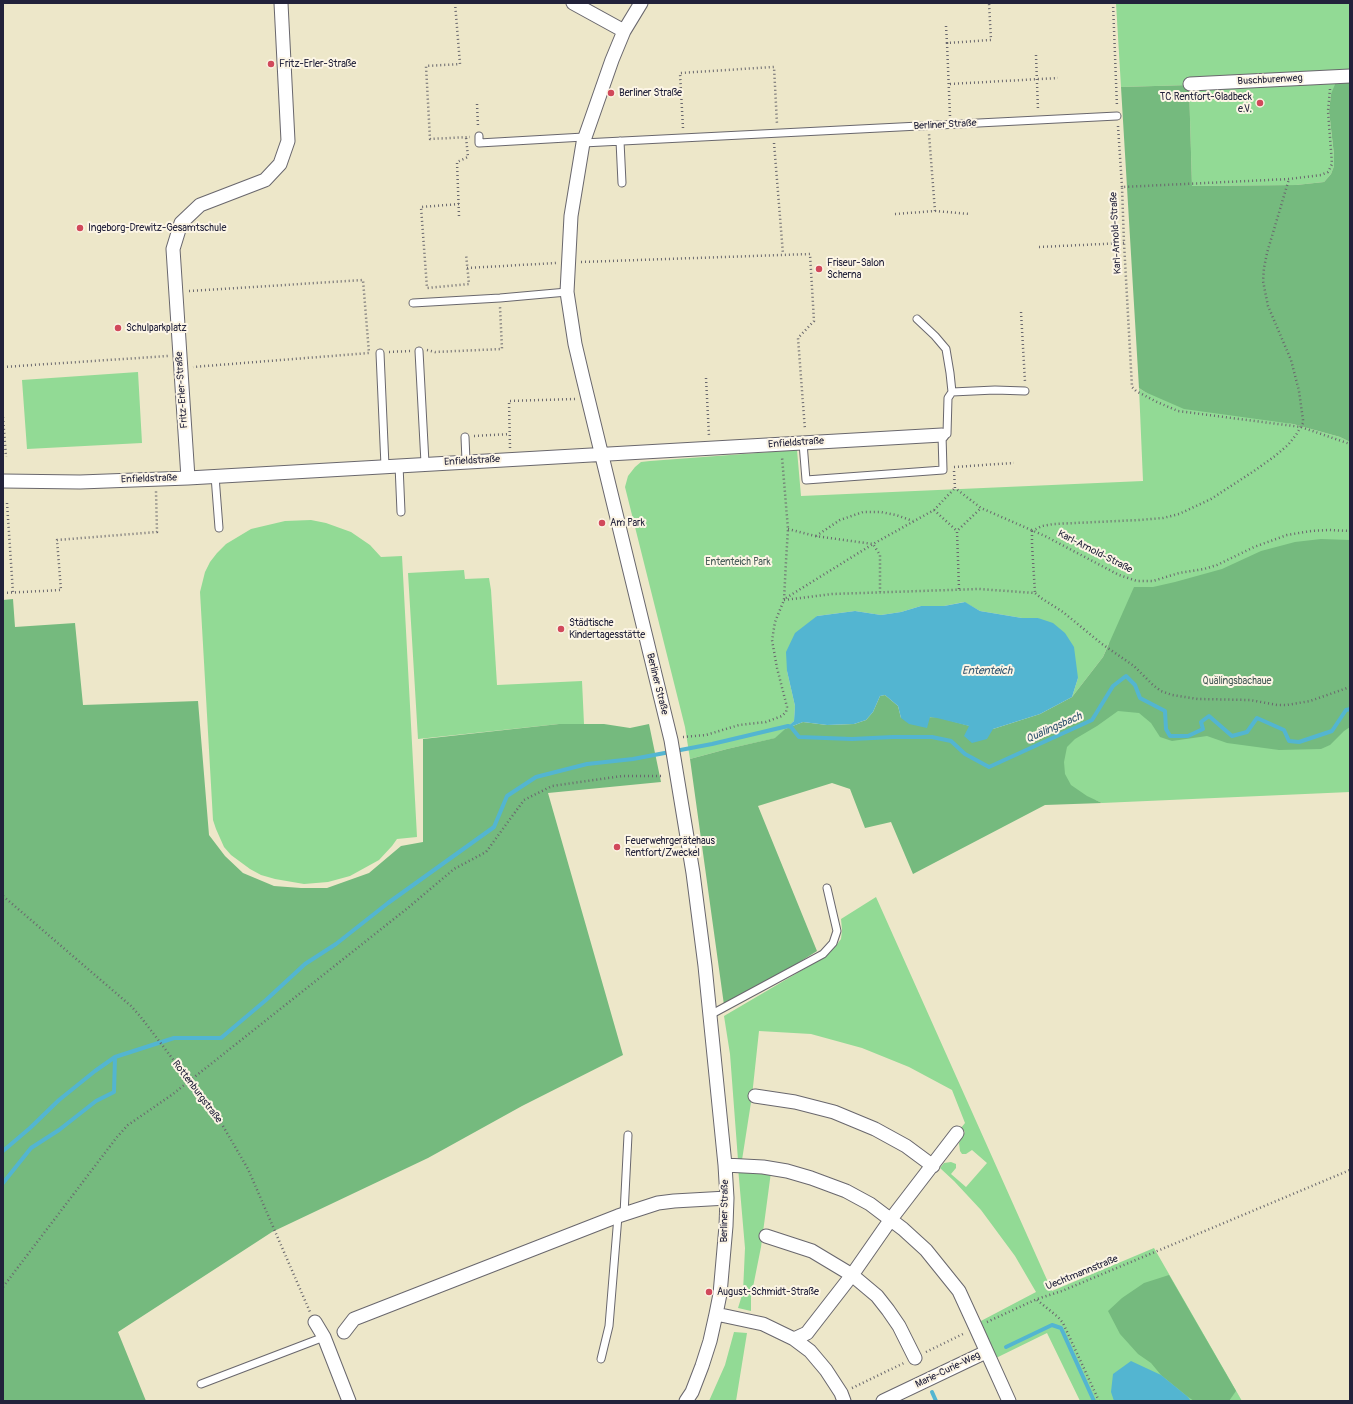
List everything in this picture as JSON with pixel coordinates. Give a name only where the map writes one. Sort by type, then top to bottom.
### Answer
[{"type":"street","name":"Fritz-Erler-Straße","points":[[188,478],[173,248],[181,223],[200,205],[265,180],[280,164],[288,141],[281,3]]},
{"type":"street","points":[[573,3],[624,31]]},
{"type":"street","name":"Berliner Straße","points":[[641,3],[624,31],[583,140],[571,216],[568,292],[575,344],[600,454],[671,740],[693,873],[705,966],[727,1198],[724,1263],[716,1314],[710,1341],[702,1366],[692,1392],[686,1401]]},
{"type":"street","name":"Buschburenweg","points":[[1190,84],[1344,76]]},
{"type":"street","name":"Enfieldstraße","points":[[3,481],[80,482],[188,478],[425,463],[942,435]]},
{"type":"street","points":[[754,1096],[795,1102],[834,1112],[875,1129],[906,1146],[933,1166]]},
{"type":"street","points":[[794,1339],[807,1333],[957,1133]]},
{"type":"street","points":[[725,1165],[763,1167],[787,1171],[811,1178],[846,1192],[870,1204],[891,1219],[926,1250],[959,1291],[986,1352]]},
{"type":"street","points":[[344,1332],[354,1319],[621,1215],[658,1203],[674,1200],[727,1198]]},
{"type":"street","points":[[766,1236],[812,1251],[852,1275],[877,1296],[888,1310],[900,1326],[915,1358]]},
{"type":"street","points":[[716,1314],[763,1324],[794,1339],[810,1351],[826,1370],[842,1397]]},
{"type":"street","points":[[315,1322],[324,1337],[349,1401]]},
{"type":"street","name":"Marie-Curie-Weg","points":[[882,1401],[986,1352],[1009,1401]]},
{"type":"lane","name":"Berliner Straße","points":[[583,140],[620,141],[1117,116]]},
{"type":"lane","points":[[479,136],[479,143],[583,140]]},
{"type":"lane","points":[[620,141],[622,183]]},
{"type":"lane","points":[[412,303],[500,298],[568,292]]},
{"type":"lane","points":[[804,443],[806,480],[943,470],[942,435],[948,434],[948,398],[952,392],[946,349],[917,319]]},
{"type":"lane","points":[[419,351],[425,463]]},
{"type":"lane","points":[[380,353],[385,466]]},
{"type":"lane","points":[[952,392],[995,390],[1025,391]]},
{"type":"lane","points":[[465,437],[466,461]]},
{"type":"lane","points":[[399,465],[401,512]]},
{"type":"lane","points":[[215,476],[219,528]]},
{"type":"lane","points":[[710,1015],[823,954],[833,943],[837,931],[827,888]]},
{"type":"lane","points":[[601,1358],[609,1326],[628,1135]]},
{"type":"lane","points":[[200,1384],[324,1337]]},
{"type":"path","points":[[455,3],[460,64],[426,66],[430,139],[479,136],[477,104]]},
{"type":"path","points":[[947,43],[991,40],[989,3]]},
{"type":"path","name":"Karl-Arnold-Straße","points":[[1113,3],[1117,116],[1132,387],[1136,391],[1168,407],[1188,413],[1228,417],[1267,424],[1301,427],[1350,444]]},
{"type":"path","points":[[946,26],[951,124]]},
{"type":"path","points":[[1036,55],[1038,120]]},
{"type":"path","points":[[684,137],[680,73],[774,68],[775,133],[783,254]]},
{"type":"path","name":"Karl-Arnold-Straße","points":[[1122,187],[1289,179],[1321,175],[1328,172],[1332,164],[1328,111],[1329,96],[1331,86],[1344,76]]},
{"type":"path","points":[[950,84],[1058,78]]},
{"type":"path","points":[[928,126],[935,211]]},
{"type":"path","points":[[460,216],[457,162],[468,157],[466,137]]},
{"type":"path","points":[[1035,593],[1032,531],[1042,526],[1054,524],[1139,520],[1163,518],[1179,514],[1211,499],[1254,472],[1288,445],[1301,427],[1303,423],[1303,415],[1295,375],[1291,360],[1268,306],[1263,281],[1267,253],[1289,179]]},
{"type":"path","points":[[459,204],[421,207],[427,288],[469,284],[466,254]]},
{"type":"path","points":[[895,214],[935,211],[970,214]]},
{"type":"path","points":[[1039,247],[1124,243]]},
{"type":"path","points":[[467,268],[810,254],[814,321],[798,338],[804,443]]},
{"type":"path","points":[[176,292],[363,280],[369,353]]},
{"type":"path","points":[[3,367],[180,362],[431,350],[435,352],[502,349],[500,298]]},
{"type":"path","points":[[1021,312],[1025,391]]},
{"type":"path","points":[[706,378],[710,448]]},
{"type":"path","points":[[510,459],[509,401],[588,399]]},
{"type":"path","points":[[3,417],[6,457]]},
{"type":"path","points":[[465,437],[510,434]]},
{"type":"path","points":[[671,740],[686,736],[713,733],[739,725],[766,722],[778,718],[786,712],[787,706],[777,668],[772,640],[775,622],[784,600],[788,529],[781,444]]},
{"type":"path","points":[[943,467],[1014,463]]},
{"type":"path","points":[[784,600],[873,544],[934,510],[956,488],[954,466]]},
{"type":"path","points":[[3,593],[61,590],[57,540],[157,532],[155,479]]},
{"type":"path","name":"Karl-Arnold-Straße","points":[[956,488],[981,508],[1058,542],[1119,574],[1137,581],[1153,581],[1217,565],[1254,547],[1287,535],[1317,530],[1350,531]]},
{"type":"path","points":[[8,503],[13,593]]},
{"type":"path","points":[[957,531],[981,508]]},
{"type":"path","points":[[934,510],[957,531],[959,589]]},
{"type":"path","points":[[815,536],[840,520],[863,512],[881,512],[896,515],[914,522]]},
{"type":"path","points":[[788,529],[815,536],[873,544],[880,555],[880,592]]},
{"type":"path","points":[[784,600],[832,594],[959,589],[996,589],[1035,593],[1063,612],[1102,644],[1134,666],[1161,691],[1172,695],[1198,699],[1250,700],[1287,706],[1310,701],[1350,687]]},
{"type":"path","points":[[3,1287],[117,1137],[128,1125],[190,1081],[409,907],[454,869],[486,852],[524,800],[552,786],[622,776],[677,776]]},
{"type":"path","name":"Rottenburgstraße","points":[[3,896],[131,1006],[220,1121],[248,1169],[315,1322]]},
{"type":"path","name":"Uechtmannstraße","points":[[842,1397],[915,1358],[1037,1299],[1069,1288],[1350,1170]]},
{"type":"path","points":[[1037,1299],[1063,1323],[1099,1401]]},
{"type":"green space","name":"TC Rentfort-Gladbeck e.V.","points":[[1116,3],[1350,3],[1350,82],[1331,94],[1329,111],[1334,155],[1334,166],[1331,174],[1324,182],[1296,185],[1192,186],[1189,85],[1121,87]]},
{"type":"green space","points":[[1336,82],[1350,82],[1350,442],[1340,437],[1293,424],[1184,409],[1145,392],[1139,388],[1121,87],[1189,85],[1192,186],[1296,185],[1324,182],[1331,174],[1334,166],[1334,155],[1329,111],[1331,94]]},
{"type":"green space","points":[[138,372],[142,443],[27,449],[22,380]]},
{"type":"green space","name":"Ententeich Park","points":[[1139,388],[1145,392],[1293,424],[1340,437],[1350,442],[1350,792],[1102,803],[1095,800],[1045,802],[1022,753],[1096,718],[1109,643],[1103,657],[1072,697],[1078,678],[1038,618],[1022,618],[980,611],[964,602],[944,606],[921,606],[901,612],[881,615],[855,611],[817,616],[787,671],[795,706],[794,721],[776,738],[690,759],[685,727],[625,487],[628,476],[641,462],[797,450],[801,496],[1143,481]]},
{"type":"green space","points":[[311,520],[326,523],[351,532],[370,545],[381,557],[402,556],[417,837],[397,839],[379,860],[350,876],[328,882],[304,884],[275,879],[261,875],[250,869],[231,855],[224,847],[216,829],[213,820],[200,592],[205,572],[210,562],[226,544],[251,529],[285,521]]},
{"type":"green space","name":"Quälingsbachaue","points":[[1321,539],[1350,540],[1350,727],[1330,745],[1321,749],[1279,750],[1227,743],[1207,736],[1172,741],[1160,737],[1151,723],[1139,713],[1118,711],[1075,739],[1067,747],[1064,762],[1065,774],[1071,785],[1087,796],[1102,803],[1045,805],[913,874],[891,822],[865,828],[850,789],[832,783],[758,806],[817,951],[765,984],[724,1005],[690,759],[775,738],[785,729],[803,722],[827,725],[854,724],[866,720],[873,712],[880,696],[885,695],[898,706],[901,718],[937,717],[970,726],[993,729],[1040,714],[1072,697],[1103,657],[1134,587],[1153,587],[1175,582],[1222,569],[1261,551],[1295,542]]},
{"type":"green space","points":[[464,570],[465,579],[489,578],[497,685],[582,681],[584,724],[559,724],[418,739],[408,573]]},
{"type":"green space","points":[[13,599],[15,627],[75,623],[83,705],[198,701],[209,835],[225,856],[243,873],[274,886],[327,888],[369,873],[401,846],[423,842],[423,739],[559,724],[604,724],[630,728],[649,724],[661,782],[548,793],[623,1055],[522,1106],[428,1158],[272,1232],[118,1332],[146,1401],[3,1401],[3,600]]},
{"type":"green space","points":[[876,897],[1052,1291],[1154,1248],[1242,1401],[1080,1401],[1047,1333],[996,1358],[979,1322],[1036,1292],[1015,1256],[981,1210],[940,1168],[944,1163],[951,1162],[956,1164],[956,1168],[951,1174],[966,1187],[987,1163],[972,1150],[966,1154],[962,1154],[960,1151],[959,1143],[965,1132],[961,1128],[965,1123],[952,1090],[909,1067],[862,1048],[811,1034],[759,1031],[752,1096],[742,1160],[738,1160],[730,1054],[724,1016],[821,959],[835,947],[841,939],[841,919]]},
{"type":"green space","points":[[738,1167],[771,1172],[761,1247],[751,1297],[751,1311],[738,1308],[743,1292],[745,1248]]},
{"type":"green space","points":[[1169,1275],[1236,1391],[1229,1401],[1194,1401],[1188,1397],[1161,1375],[1151,1363],[1138,1354],[1120,1334],[1108,1311],[1122,1298],[1144,1283]]},
{"type":"green space","points":[[734,1332],[747,1333],[736,1401],[709,1401],[725,1365]]},
{"type":"water","name":"Ententeich","points":[[965,602],[980,611],[1022,618],[1038,618],[1053,623],[1065,633],[1074,647],[1078,678],[1072,697],[1040,714],[993,729],[987,739],[972,743],[964,736],[969,726],[930,717],[927,728],[909,724],[901,718],[898,706],[885,695],[880,696],[873,712],[866,720],[854,724],[827,725],[803,722],[785,729],[794,721],[795,706],[787,671],[786,652],[795,633],[817,616],[855,611],[881,615],[901,612],[921,606],[944,606]]},
{"type":"water","points":[[1131,1361],[1161,1375],[1191,1401],[1114,1401],[1111,1392],[1113,1374]]},
{"type":"waterway","name":"Quälingsbach","points":[[3,1183],[31,1148],[59,1130],[96,1101],[114,1092],[115,1057],[174,1038],[221,1038],[266,1000],[305,964],[336,944],[388,903],[494,827],[507,796],[536,777],[587,764],[633,759],[712,744],[788,726],[791,727],[799,737],[852,739],[932,737],[951,741],[965,754],[989,767],[1092,720],[1113,686],[1126,676],[1135,685],[1140,698],[1165,711],[1166,729],[1170,736],[1188,736],[1203,729],[1201,722],[1209,716],[1232,736],[1247,732],[1257,718],[1284,730],[1289,741],[1299,742],[1332,731],[1346,710],[1350,709]]},
{"type":"waterway","points":[[3,1151],[59,1100],[115,1057]]},
{"type":"waterway","points":[[1006,1347],[1052,1325],[1061,1328],[1094,1401]]},
{"type":"waterway","points":[[932,1392],[936,1401]]},
{"type":"place","name":"Fritz-Erler-Straße","points":[[271,64]]},
{"type":"place","name":"Berliner Straße","points":[[611,93]]},
{"type":"place","name":"TC Rentfort-Gladbeck e.V.","points":[[1260,103]]},
{"type":"place","name":"Ingeborg-Drewitz-Gesamtschule","points":[[80,228]]},
{"type":"place","name":"Friseur-Salon Scherna","points":[[819,269]]},
{"type":"place","name":"Schulparkplatz","points":[[118,328]]},
{"type":"place","name":"Am Park","points":[[602,523]]},
{"type":"place","name":"Städtische Kindertagesstätte","points":[[561,629]]},
{"type":"place","name":"Feuerwehrgerätehaus Rentfort/Zweckel","points":[[617,847]]},
{"type":"place","name":"August-Schmidt-Straße","points":[[709,1292]]}]
